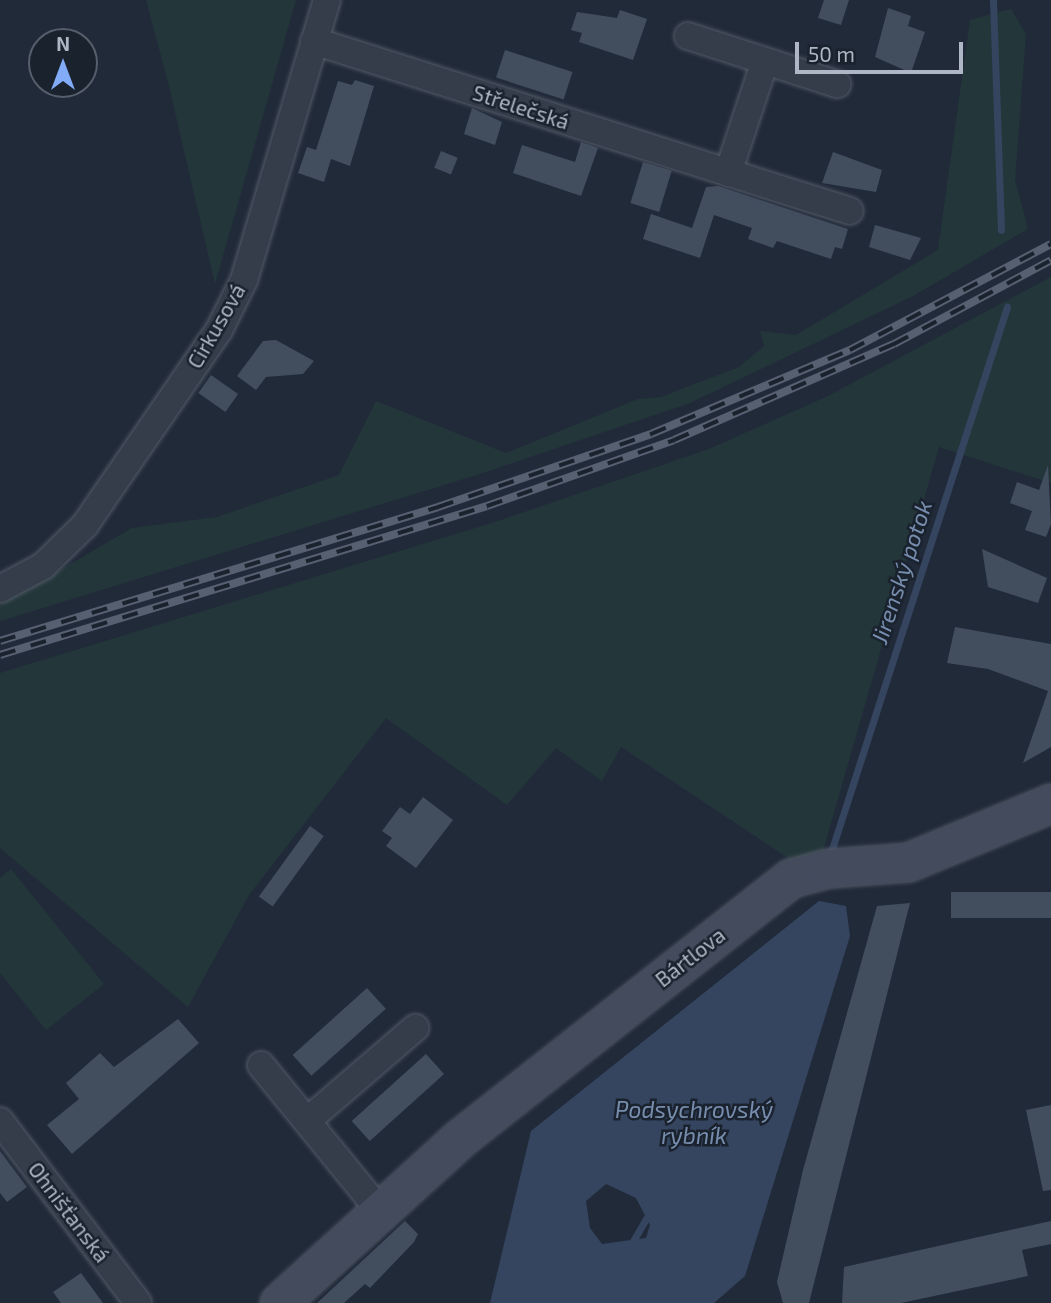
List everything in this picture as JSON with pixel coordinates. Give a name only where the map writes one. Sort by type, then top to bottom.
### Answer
[{"type":"street","name":"Cirkusová","points":[[0,589],[43,566],[85,525],[219,330],[244,280],[327,0]]},
{"type":"street","points":[[688,36],[837,84]]},
{"type":"street","name":"Střelečská","points":[[314,41],[850,211]]},
{"type":"street","points":[[728,173],[765,61]]},
{"type":"street","name":"Bártlova","points":[[279,1303],[459,1139],[791,878],[829,867],[908,862],[1051,803]]},
{"type":"street","points":[[307,1121],[415,1028]]},
{"type":"street","points":[[261,1065],[380,1211]]},
{"type":"street","name":"Ohnišťanská","points":[[0,1121],[138,1303]]},
{"type":"green space","points":[[146,0],[296,0],[215,284],[168,82]]},
{"type":"green space","points":[[1011,9],[1026,34],[1015,180],[1028,229],[913,296],[690,403],[480,474],[0,621],[0,605],[132,528],[217,517],[339,475],[376,401],[506,453],[638,399],[661,397],[739,367],[764,346],[760,331],[796,335],[938,250],[970,20]]},
{"type":"green space","points":[[1051,277],[1051,483],[939,447],[823,851],[791,860],[621,747],[602,781],[556,748],[507,805],[386,718],[249,895],[188,1007],[0,848],[0,673],[495,522],[709,449],[828,396]]},
{"type":"green space","points":[[11,869],[104,984],[46,1030],[0,973],[0,878]]},
{"type":"water","name":"Podsychrovský rybník","points":[[819,901],[846,906],[850,936],[745,1276],[714,1303],[490,1303],[531,1131]],"holes":[[[606,1184],[636,1198],[650,1225],[646,1238],[602,1244],[590,1228],[586,1201]]]},
{"type":"building","points":[[824,0],[849,0],[841,25],[818,18]]},
{"type":"building","points":[[888,8],[911,16],[908,26],[925,32],[911,73],[875,57]]},
{"type":"building","points":[[620,10],[647,19],[633,60],[579,42],[582,33],[571,30],[577,12],[617,18]]},
{"type":"building","points":[[505,50],[573,72],[564,100],[496,78]]},
{"type":"building","points":[[355,80],[374,86],[350,166],[331,159],[324,182],[298,173],[307,147],[316,150],[338,81],[352,85]]},
{"type":"building","points":[[472,108],[502,122],[495,145],[464,134]]},
{"type":"building","points":[[581,142],[598,148],[581,196],[513,173],[522,145],[575,162]]},
{"type":"building","points":[[441,151],[458,158],[451,174],[434,168]]},
{"type":"building","points":[[833,152],[882,170],[876,192],[822,183]]},
{"type":"building","points":[[643,162],[672,171],[659,212],[630,203]]},
{"type":"building","points":[[718,186],[848,229],[842,249],[835,247],[831,259],[777,241],[773,248],[748,239],[752,228],[714,215],[700,258],[643,239],[651,214],[692,228],[706,187]]},
{"type":"building","points":[[875,225],[921,238],[910,260],[869,247]]},
{"type":"building","points":[[276,340],[314,361],[303,374],[266,377],[256,390],[237,376],[263,341]]},
{"type":"building","points":[[211,375],[238,394],[225,412],[198,393]]},
{"type":"building","points":[[1048,465],[1051,524],[1046,537],[1025,530],[1032,511],[1010,503],[1017,482],[1039,490]]},
{"type":"building","points":[[982,549],[1047,578],[1038,603],[988,587]]},
{"type":"building","points":[[955,627],[1051,644],[1051,747],[1023,763],[1048,691],[988,669],[947,663]]},
{"type":"building","points":[[423,797],[453,820],[416,868],[386,846],[392,838],[382,831],[400,807],[410,814]]},
{"type":"building","points":[[310,826],[324,836],[273,906],[259,896]]},
{"type":"building","points":[[951,892],[1051,892],[1051,918],[951,918]]},
{"type":"building","points":[[910,903],[809,1303],[783,1303],[777,1282],[803,1170],[877,906]]},
{"type":"building","points":[[367,988],[386,1009],[311,1076],[293,1055]]},
{"type":"building","points":[[178,1019],[199,1043],[72,1154],[47,1125],[79,1099],[66,1083],[100,1053],[114,1067]]},
{"type":"building","points":[[426,1054],[444,1074],[370,1141],[352,1121]]},
{"type":"building","points":[[1051,1105],[1051,1190],[1043,1191],[1026,1110]]},
{"type":"building","points":[[0,1151],[27,1187],[7,1202],[0,1193]]},
{"type":"building","points":[[405,1221],[418,1234],[414,1242],[370,1288],[365,1284],[344,1303],[317,1303]]},
{"type":"building","points":[[1051,1221],[1051,1244],[1022,1250],[1028,1276],[901,1303],[842,1303],[844,1267]]},
{"type":"building","points":[[81,1273],[103,1303],[61,1303],[53,1292]]},
{"type":"waterway","name":"Jirenský potok","points":[[993,0],[1001,230]]},
{"type":"waterway","name":"Jirenský potok","points":[[832,849],[1007,307]]},
{"type":"waterway","name":"Jirenský potok","points":[[629,1248],[651,1210]]},
{"type":"railway","points":[[0,641],[438,507],[651,434],[850,350],[1051,244]]},
{"type":"railway","points":[[0,655],[487,506],[674,440],[894,344],[1051,260]]}]
